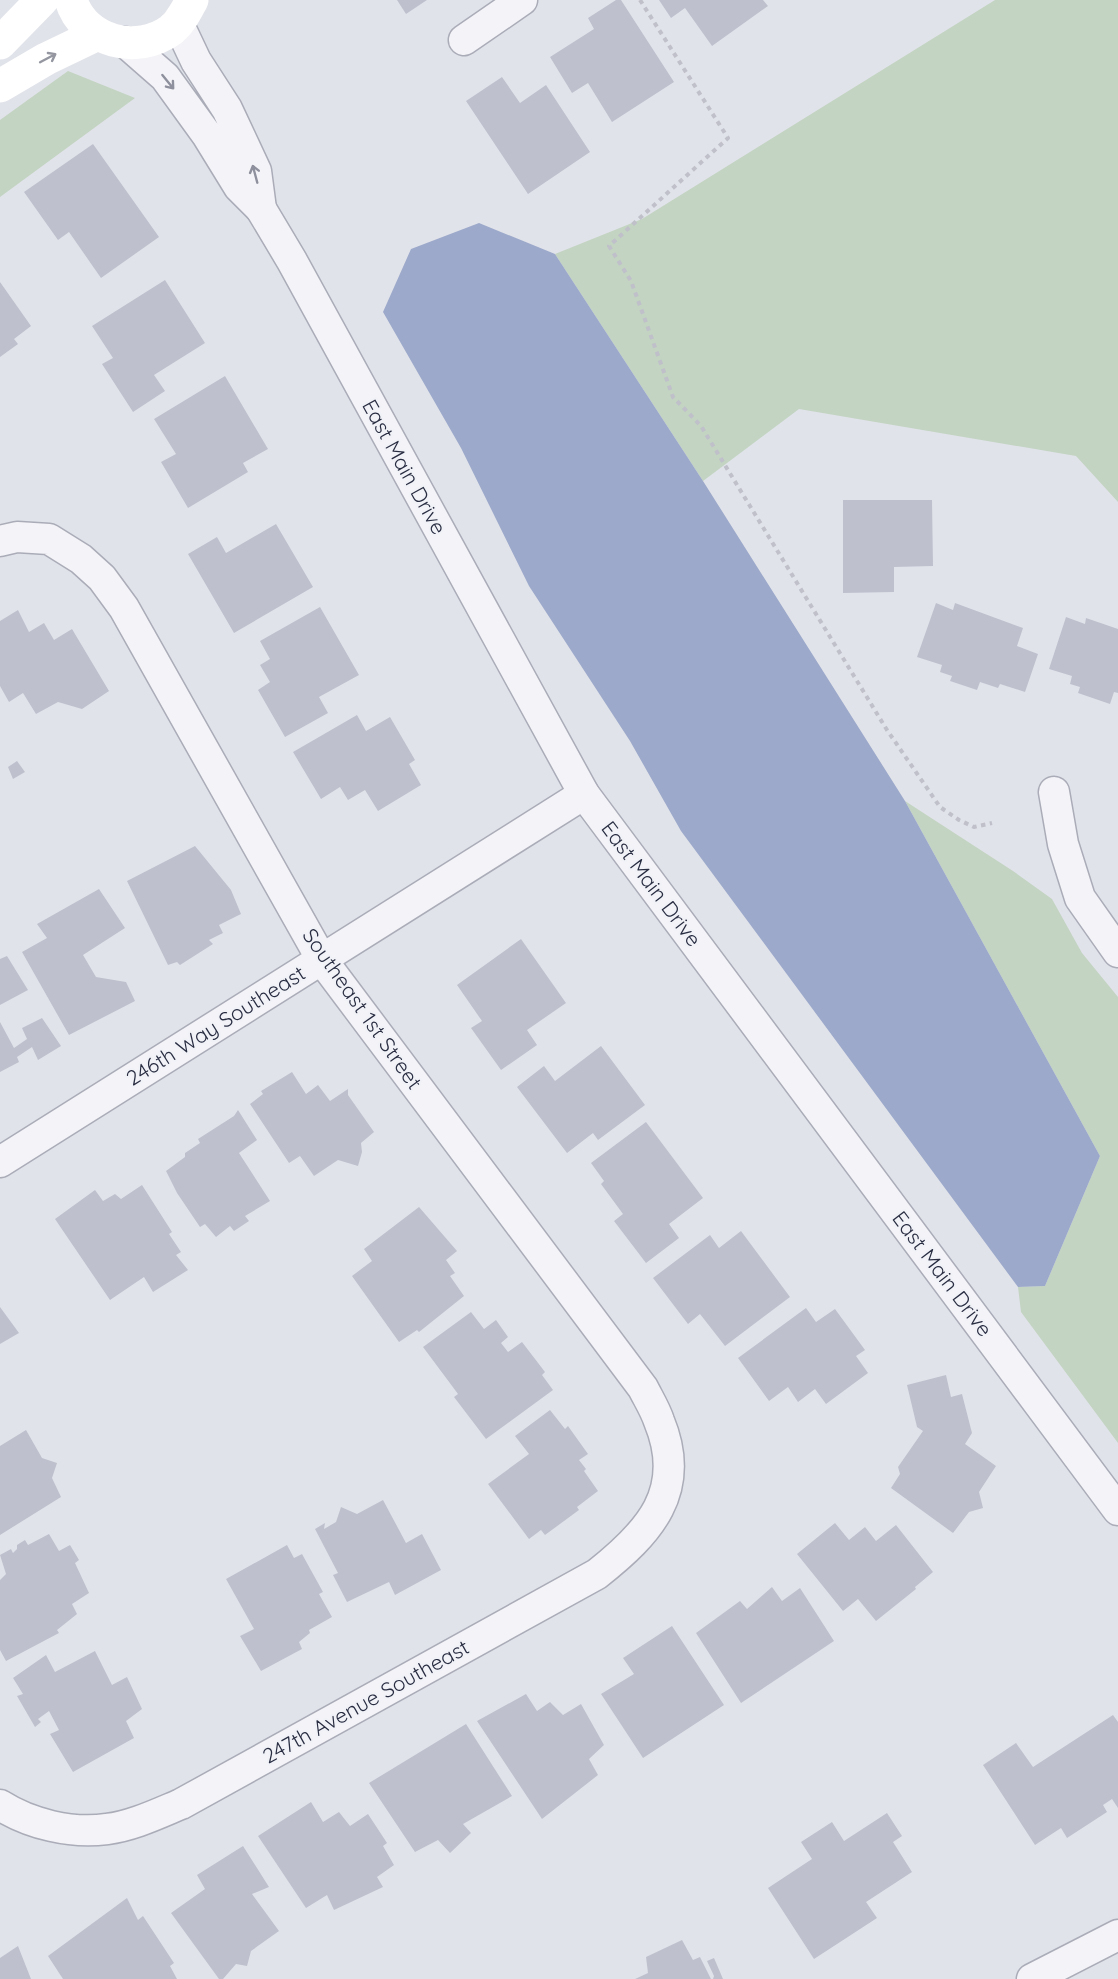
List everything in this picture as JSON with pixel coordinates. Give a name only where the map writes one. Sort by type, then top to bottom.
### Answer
[{"type":"street","points":[[0,43],[42,0]]},
{"type":"street","points":[[72,0],[83,21],[112,38],[136,44],[154,39],[171,30],[185,11]]},
{"type":"street","points":[[464,40],[522,0]]},
{"type":"street","name":"East Main Drive","points":[[185,11],[196,61],[227,109],[256,171],[261,209]]},
{"type":"street","points":[[0,86],[46,59],[112,38]]},
{"type":"street","name":"East Main Drive","points":[[112,38],[165,77],[207,135],[239,187],[261,209],[292,261],[584,794],[1118,1510]]},
{"type":"street","name":"Southeast 1st Street","points":[[0,541],[16,537],[49,539],[81,559],[102,578],[124,608],[322,960],[642,1388],[660,1422],[668,1454],[669,1481]]},
{"type":"street","points":[[1054,792],[1063,844],[1080,898],[1118,952]]},
{"type":"street","name":"246th Way Southeast","points":[[0,1162],[584,794]]},
{"type":"street","name":"247th Avenue Southeast","points":[[7,1810],[67,1830],[106,1830],[144,1820],[181,1804],[597,1574],[626,1551],[647,1527],[660,1506],[669,1481]]},
{"type":"street","points":[[1032,1979],[1118,1935]]},
{"type":"path","points":[[640,0],[728,138],[609,246],[631,281],[673,397],[701,426],[887,730],[940,807],[959,820],[975,827],[993,823]]},
{"type":"green space","points":[[995,0],[1118,0],[1118,502],[1076,456],[799,409],[703,481],[555,254],[642,219]]},
{"type":"green space","points":[[68,71],[135,98],[0,197],[0,120]]},
{"type":"green space","points":[[905,801],[1052,899],[1082,953],[1118,997],[1118,1443],[1021,1312],[1018,1287],[1045,1286],[1100,1156]]},
{"type":"water","points":[[479,223],[555,254],[703,481],[905,801],[1100,1156],[1045,1286],[1018,1287],[681,831],[630,741],[529,586],[461,448],[383,312],[411,249]]},
{"type":"building","points":[[397,0],[427,0],[406,14]]},
{"type":"building","points":[[616,0],[621,0],[674,82],[612,122],[588,83],[572,93],[550,57],[594,29],[588,18]]},
{"type":"building","points":[[659,0],[763,0],[768,6],[712,46],[685,8],[671,18]]},
{"type":"building","points":[[502,77],[520,103],[546,85],[590,152],[528,194],[466,101]]},
{"type":"building","points":[[93,144],[159,237],[101,278],[69,232],[58,240],[24,192]]},
{"type":"building","points":[[165,280],[205,343],[154,375],[165,391],[133,412],[102,364],[113,358],[92,326]]},
{"type":"building","points":[[0,282],[31,326],[14,339],[18,344],[0,357]]},
{"type":"building","points":[[225,376],[268,449],[243,463],[248,472],[188,508],[161,462],[176,454],[154,419]]},
{"type":"building","points":[[843,500],[932,500],[933,566],[894,567],[894,592],[843,593]]},
{"type":"building","points":[[276,524],[313,587],[234,633],[188,554],[217,537],[226,553]]},
{"type":"building","points":[[936,603],[953,610],[955,603],[1023,628],[1017,646],[1038,654],[1025,692],[1000,684],[998,688],[980,682],[977,690],[950,681],[952,676],[940,672],[942,665],[917,657]]},
{"type":"building","points":[[320,607],[359,675],[319,697],[328,713],[285,737],[258,690],[270,682],[260,665],[270,659],[260,641]]},
{"type":"building","points":[[18,610],[29,632],[44,623],[54,640],[72,629],[109,691],[82,709],[58,702],[36,714],[23,693],[9,702],[0,686],[0,621]]},
{"type":"building","points":[[1066,617],[1085,624],[1086,618],[1118,629],[1118,693],[1114,692],[1110,704],[1078,693],[1080,687],[1070,684],[1072,676],[1049,669]]},
{"type":"building","points":[[357,715],[366,731],[390,717],[415,760],[409,764],[421,785],[378,811],[365,790],[348,800],[340,787],[321,799],[293,752]]},
{"type":"building","points":[[17,761],[25,772],[13,779],[8,767]]},
{"type":"building","points":[[195,846],[231,890],[241,914],[219,925],[223,933],[209,940],[213,944],[180,965],[177,962],[168,965],[127,881]]},
{"type":"building","points":[[99,889],[125,928],[83,955],[96,977],[126,982],[135,1001],[69,1035],[22,952],[47,938],[37,924]]},
{"type":"building","points":[[521,939],[566,1003],[527,1030],[537,1045],[501,1070],[471,1028],[482,1021],[457,985]]},
{"type":"building","points":[[7,956],[28,990],[0,1005],[0,959]]},
{"type":"building","points":[[42,1018],[61,1046],[38,1060],[32,1047],[17,1057],[19,1062],[0,1072],[0,1022],[14,1048],[27,1039],[22,1028]]},
{"type":"building","points":[[601,1046],[645,1105],[598,1140],[593,1133],[567,1153],[517,1087],[544,1066],[555,1081]]},
{"type":"building","points":[[292,1072],[306,1094],[318,1085],[330,1101],[348,1089],[348,1095],[374,1132],[361,1143],[362,1152],[358,1166],[338,1160],[314,1176],[300,1156],[289,1163],[250,1104],[263,1094],[261,1091]]},
{"type":"building","points":[[238,1110],[257,1140],[239,1153],[270,1201],[245,1216],[249,1221],[234,1231],[230,1226],[216,1237],[205,1224],[200,1227],[177,1193],[166,1171],[185,1157],[185,1153],[200,1143],[198,1139],[234,1116]]},
{"type":"building","points":[[646,1122],[703,1198],[669,1224],[679,1238],[646,1263],[614,1221],[623,1214],[601,1184],[604,1181],[591,1163]]},
{"type":"building","points":[[142,1185],[172,1232],[169,1234],[181,1252],[176,1255],[188,1270],[153,1292],[144,1277],[110,1300],[55,1219],[95,1190],[103,1201],[115,1194],[121,1199]]},
{"type":"building","points":[[419,1207],[457,1251],[446,1260],[455,1273],[450,1276],[464,1296],[419,1332],[417,1330],[399,1342],[352,1276],[372,1261],[364,1249]]},
{"type":"building","points":[[741,1231],[790,1297],[725,1346],[700,1314],[688,1324],[653,1278],[710,1235],[719,1248]]},
{"type":"building","points":[[0,1307],[19,1333],[0,1344]]},
{"type":"building","points":[[806,1308],[816,1322],[835,1309],[865,1350],[856,1356],[868,1373],[826,1404],[815,1389],[798,1402],[788,1387],[769,1401],[738,1358]]},
{"type":"building","points":[[471,1312],[484,1329],[496,1320],[508,1337],[501,1343],[508,1352],[522,1342],[545,1372],[542,1375],[553,1390],[486,1439],[454,1397],[458,1394],[423,1347]]},
{"type":"building","points":[[946,1375],[951,1397],[962,1394],[972,1433],[965,1444],[996,1466],[979,1492],[983,1508],[969,1512],[953,1533],[891,1488],[900,1474],[898,1467],[923,1431],[917,1427],[907,1385]]},
{"type":"building","points":[[550,1410],[565,1429],[568,1426],[588,1454],[579,1460],[598,1491],[577,1507],[579,1510],[545,1535],[541,1530],[529,1539],[488,1484],[529,1454],[515,1436]]},
{"type":"building","points":[[26,1430],[42,1458],[57,1463],[52,1478],[61,1497],[0,1535],[0,1446]]},
{"type":"building","points":[[383,1500],[406,1543],[422,1534],[441,1570],[395,1595],[389,1582],[347,1602],[333,1575],[338,1573],[315,1529],[325,1523],[324,1529],[336,1522],[341,1507],[357,1514]]},
{"type":"building","points":[[835,1523],[849,1540],[865,1527],[876,1541],[896,1525],[933,1572],[915,1587],[916,1589],[876,1621],[858,1599],[843,1611],[797,1554]]},
{"type":"building","points":[[49,1534],[59,1551],[70,1545],[79,1560],[75,1563],[89,1593],[72,1604],[77,1614],[57,1630],[59,1633],[6,1661],[0,1650],[0,1580],[6,1574],[0,1555],[11,1549],[13,1553],[17,1545],[25,1540],[28,1545]]},
{"type":"building","points":[[287,1545],[294,1558],[302,1554],[323,1592],[319,1594],[332,1617],[309,1630],[310,1633],[299,1642],[302,1649],[261,1671],[240,1636],[254,1629],[226,1579]]},
{"type":"building","points":[[772,1587],[782,1601],[800,1588],[834,1641],[741,1703],[696,1633],[740,1601],[747,1609]]},
{"type":"building","points":[[672,1626],[724,1705],[643,1758],[601,1694],[634,1674],[623,1658]]},
{"type":"building","points":[[95,1651],[112,1685],[127,1677],[142,1709],[126,1721],[134,1738],[73,1772],[50,1734],[59,1730],[49,1711],[38,1719],[41,1722],[35,1727],[17,1696],[23,1694],[13,1678],[46,1655],[55,1672]]},
{"type":"building","points":[[526,1694],[537,1711],[550,1702],[563,1715],[581,1704],[604,1745],[589,1759],[598,1775],[542,1819],[477,1721]]},
{"type":"building","points":[[1113,1715],[1118,1722],[1118,1808],[1112,1799],[1103,1805],[1107,1812],[1067,1838],[1061,1828],[1035,1845],[983,1765],[1016,1743],[1033,1767]]},
{"type":"building","points":[[466,1724],[512,1796],[463,1824],[471,1833],[450,1853],[438,1840],[415,1852],[369,1783]]},
{"type":"building","points":[[311,1802],[323,1822],[339,1812],[350,1826],[368,1814],[387,1843],[383,1846],[394,1865],[377,1877],[383,1887],[334,1910],[327,1895],[306,1908],[258,1836]]},
{"type":"building","points":[[887,1813],[902,1836],[893,1842],[912,1872],[866,1902],[877,1918],[814,1959],[768,1888],[812,1859],[801,1842],[832,1822],[844,1841]]},
{"type":"building","points":[[243,1846],[269,1887],[252,1894],[279,1931],[251,1951],[247,1966],[236,1964],[223,1979],[219,1979],[171,1913],[205,1889],[197,1875]]},
{"type":"building","points":[[127,1898],[138,1920],[143,1916],[174,1963],[170,1966],[177,1979],[63,1979],[48,1956]]},
{"type":"building","points":[[682,1940],[693,1960],[700,1957],[711,1979],[635,1979],[648,1973],[646,1957]]},
{"type":"building","points":[[18,1946],[31,1979],[0,1979],[0,1958]]},
{"type":"building","points":[[714,1958],[723,1979],[713,1979],[714,1976],[707,1961]]}]
